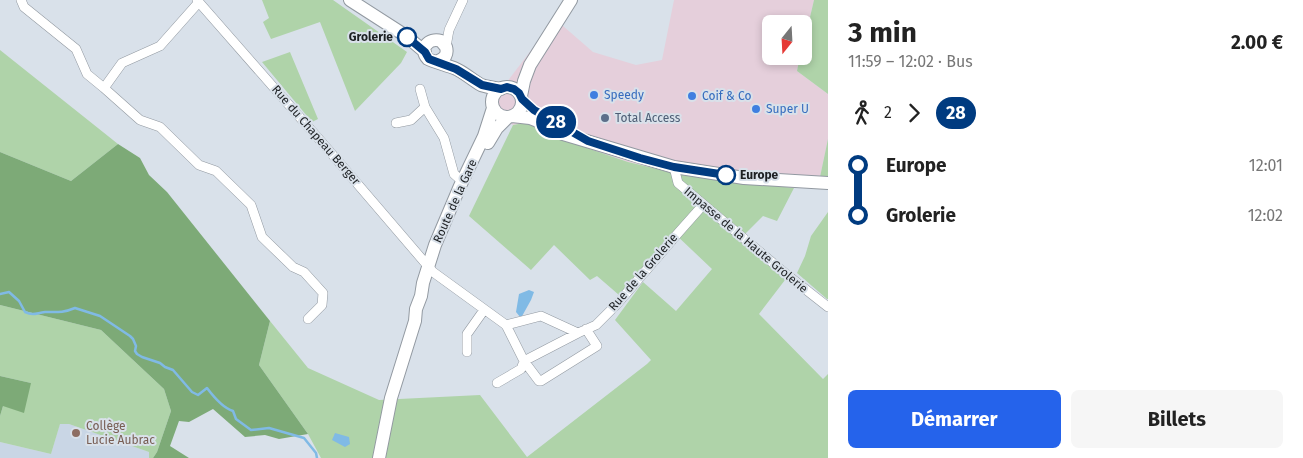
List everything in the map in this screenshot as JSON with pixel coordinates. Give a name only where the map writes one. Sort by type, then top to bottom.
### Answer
[{"type":"street","points":[[21,0],[24,7],[76,49],[87,74],[140,120],[160,127],[199,165],[216,171],[251,206],[262,237],[292,267],[304,272],[323,293],[322,305],[308,319]]},
{"type":"street","points":[[350,0],[406,36],[429,45],[441,41],[444,54],[456,69],[482,85],[514,89],[532,109],[588,141]]},
{"type":"street","points":[[444,54],[449,30],[463,0]]},
{"type":"street","points":[[510,117],[520,110],[524,81],[530,65],[571,0]]},
{"type":"street","points":[[104,88],[122,63],[160,46],[198,1]]},
{"type":"street","name":"Rue du Chapeau Berger","points":[[198,1],[430,269]]},
{"type":"street","points":[[429,45],[449,30]]},
{"type":"street","points":[[429,45],[429,59],[444,54]]},
{"type":"street","points":[[493,105],[496,93],[530,65]]},
{"type":"street","points":[[482,85],[501,116],[530,118],[563,134],[640,158],[674,167],[744,178],[828,183]]},
{"type":"street","points":[[420,89],[425,106],[444,138],[454,174],[462,181]]},
{"type":"street","name":"Route de la Gare","points":[[380,458],[391,398],[415,321],[416,309],[428,285],[435,245],[462,181],[484,136],[493,105]]},
{"type":"street","points":[[396,123],[411,120],[425,106]]},
{"type":"street","name":"Route de la Gare","points":[[430,269],[479,162],[497,128],[510,117]]},
{"type":"street","name":"Impasse de la Haute Grolerie","points":[[674,167],[678,183],[828,307]]},
{"type":"street","name":"Rue de la Grolerie","points":[[497,383],[521,369],[524,361],[596,325],[617,304],[704,205]]},
{"type":"street","points":[[430,269],[506,325],[524,361],[539,381],[598,346],[582,331],[541,316],[506,325]]},
{"type":"street","points":[[467,352],[467,334],[484,310]]},
{"type":"shaded area","points":[[674,0],[814,0],[811,15],[762,15],[762,65],[798,65],[797,71],[828,94],[828,139],[820,177],[800,177],[794,188],[687,176],[628,162],[578,145],[524,123],[513,125],[487,108],[555,19],[593,52],[636,65],[662,60]]},
{"type":"shaded area","name":"Collège Lucie Aubrac","points":[[60,423],[69,424],[149,452],[149,458],[0,458],[0,442],[51,454]]},
{"type":"green space","points":[[262,0],[333,0],[407,52],[401,63],[355,111],[320,22],[271,39],[263,22],[269,18]]},
{"type":"green space","points":[[814,0],[828,0],[828,94],[797,71],[798,65],[812,65],[811,15]]},
{"type":"green space","points":[[0,50],[118,144],[71,181],[0,152]]},
{"type":"green space","points":[[290,52],[318,119],[312,122],[262,62]]},
{"type":"green space","points":[[524,123],[578,145],[628,162],[687,176],[794,188],[777,221],[763,216],[739,240],[785,280],[759,314],[823,379],[828,374],[828,458],[321,458],[308,434],[259,365],[270,321],[308,368],[379,400],[480,395],[527,457],[651,360],[615,320],[643,282],[676,311],[712,269],[673,232],[619,295],[597,276],[590,280],[554,245],[531,270],[469,216],[513,125]]},
{"type":"green space","points":[[828,139],[828,178],[820,177]]},
{"type":"green space","points":[[118,144],[140,158],[149,175],[167,192],[270,321],[259,365],[308,434],[279,439],[265,435],[245,437],[213,409],[189,422],[179,421],[170,446],[189,458],[153,458],[157,452],[171,411],[164,389],[101,330],[0,305],[0,152],[71,181]]},
{"type":"green space","points":[[828,212],[827,299],[797,273],[811,236]]},
{"type":"green space","points":[[0,305],[101,330],[164,389],[171,411],[157,452],[153,458],[149,458],[149,452],[69,424],[60,424],[51,454],[0,442],[0,416],[3,406],[31,383],[0,376]]},
{"type":"green space","points":[[0,376],[31,383],[24,413],[3,406],[0,416]]},
{"type":"water","points":[[529,290],[534,292],[521,318],[516,312],[519,294]]},
{"type":"water","points":[[335,433],[349,437],[350,444],[345,447],[332,440]]},
{"type":"waterway","points":[[0,294],[9,292],[19,301],[25,312],[31,314],[57,312],[75,308],[100,316],[133,339],[137,354],[173,370],[192,392],[198,395],[207,388],[222,405],[233,411],[236,419],[251,430],[269,428],[304,438],[316,453],[317,458]]},
{"type":"bus line","name":"28","points":[[407,37],[425,52],[429,59],[456,69],[482,85],[501,89],[507,87],[516,90],[532,109],[588,141],[674,167],[726,175]]},
{"type":"place","name":"Grolerie","points":[[407,37]]},
{"type":"place","name":"Speedy","points":[[594,95]]},
{"type":"place","name":"Coif & Co","points":[[692,96]]},
{"type":"place","name":"Super U","points":[[756,109]]},
{"type":"place","name":"Total Access","points":[[605,118]]},
{"type":"place","name":"Europe","points":[[726,175]]},
{"type":"place","name":"Collège Lucie Aubrac","points":[[76,433]]}]
